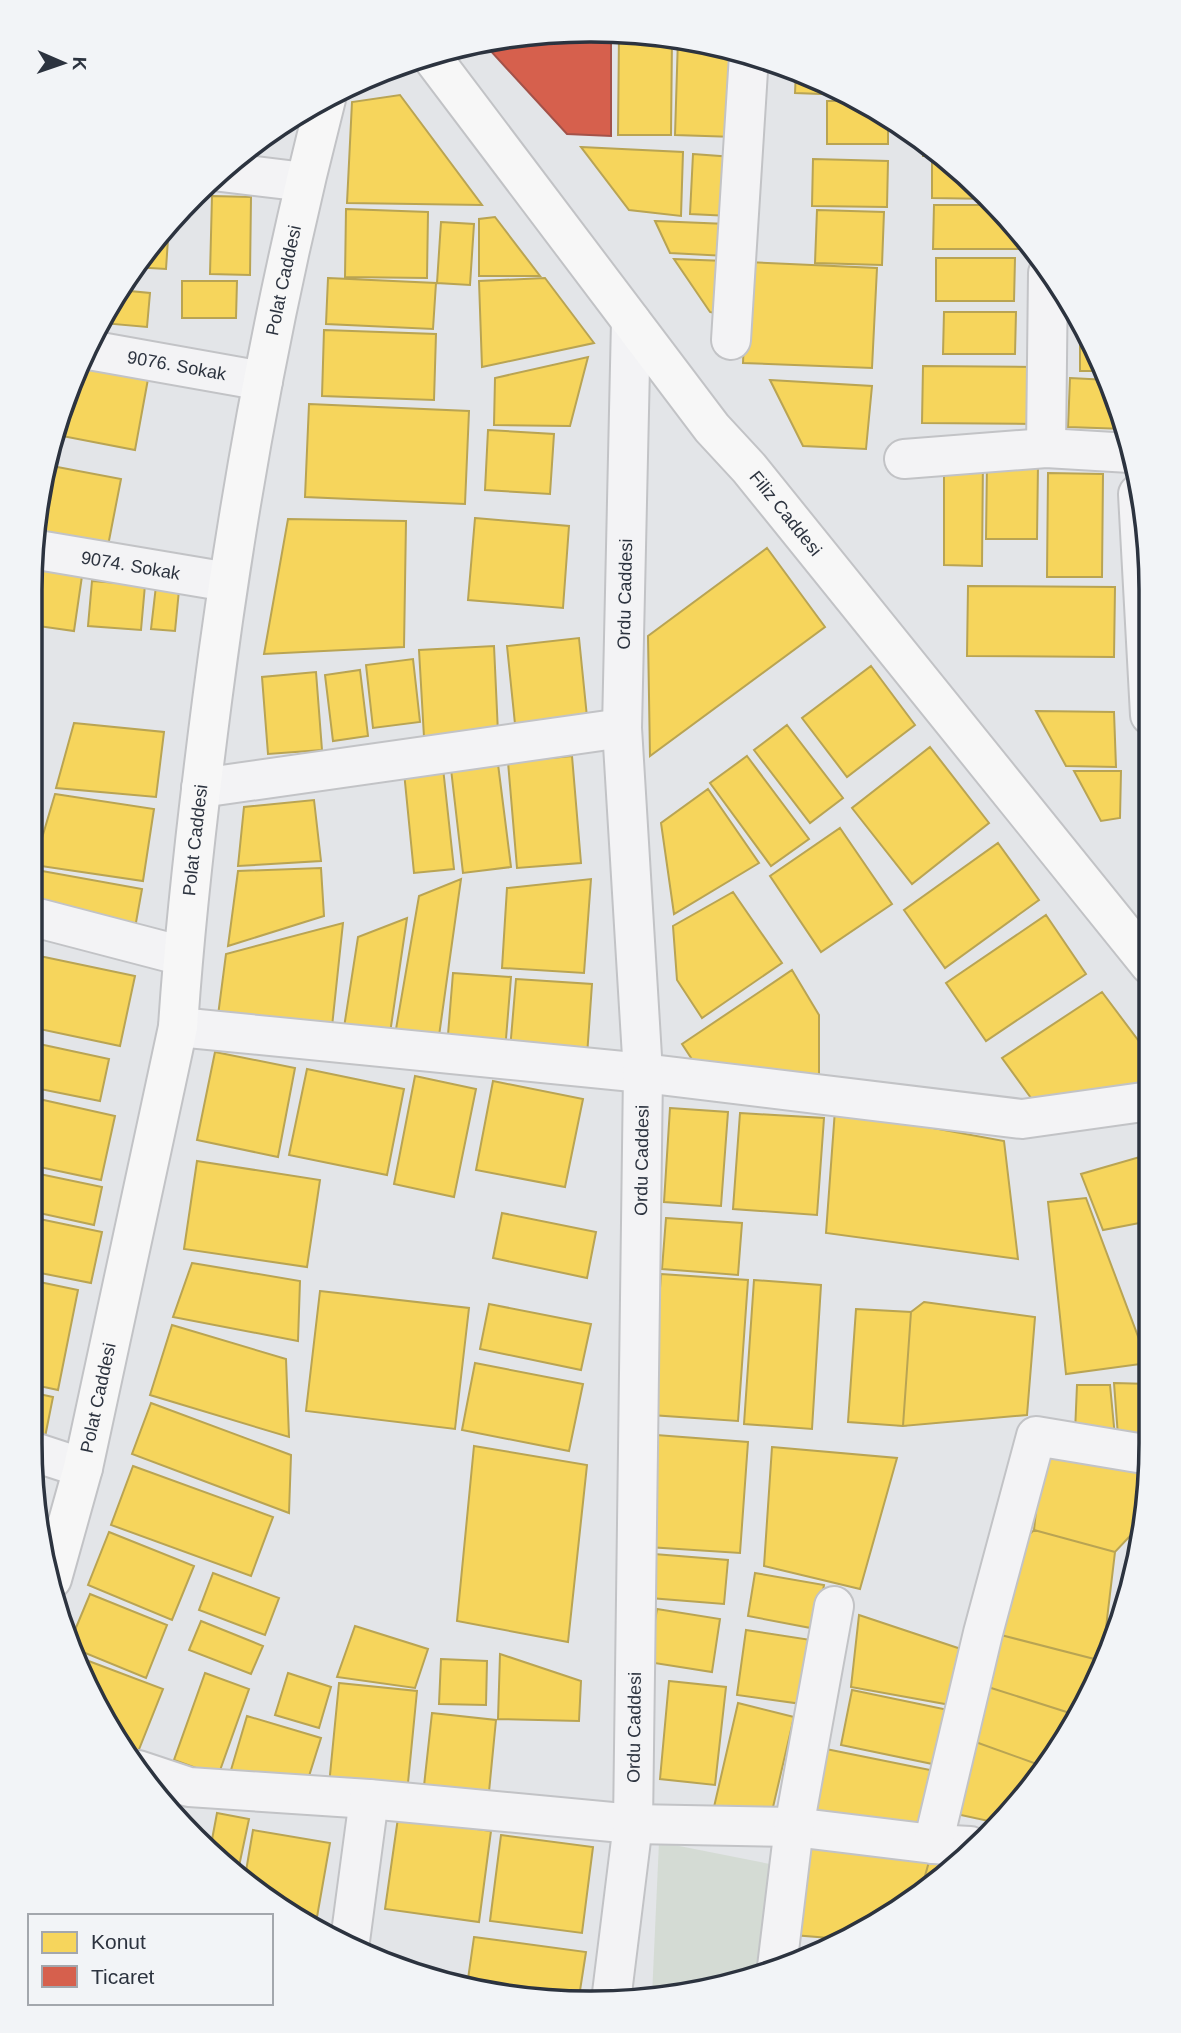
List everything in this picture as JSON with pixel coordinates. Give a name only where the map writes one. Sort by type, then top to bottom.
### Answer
[{"type":"main road","name":"Filiz Caddesi","points":[[437,64],[712,428],[748,468],[1139,951]]},
{"type":"main road","name":"Polat Caddesi","points":[[56,1564],[83,1468],[178,1027],[201,788],[228,582],[263,381],[305,182],[323,112]]},
{"type":"street","points":[[731,340],[748,66]]},
{"type":"street","points":[[234,174],[305,182]]},
{"type":"street","points":[[1046,448],[1048,287]]},
{"type":"street","name":"Ordu Caddesi","points":[[612,1990],[633,1824],[642,1073],[622,727],[631,321]]},
{"type":"street","name":"9076. Sokak","points":[[97,351],[263,381]]},
{"type":"street","points":[[904,459],[1046,448],[1121,452]]},
{"type":"street","name":"9074. Sokak","points":[[43,551],[228,582]]},
{"type":"street","points":[[201,788],[622,727]]},
{"type":"street","points":[[42,919],[183,957]]},
{"type":"street","points":[[178,1027],[642,1073],[1022,1119],[1139,1103]]},
{"type":"street","points":[[933,1844],[983,1633],[1036,1436],[1139,1453]]},
{"type":"street","points":[[42,1455],[83,1468]]},
{"type":"street","points":[[777,1958],[793,1827],[834,1606]]},
{"type":"street","points":[[165,1789],[185,1802],[369,1799],[633,1824],[793,1827],[962,1846]]},
{"type":"street","points":[[351,1935],[369,1799]]},
{"type":"shaded area","points":[[659,1842],[775,1865],[762,1963],[698,1980],[652,1987]]},
{"type":"building: Konut","points":[[619,43],[672,49],[671,135],[618,135]]},
{"type":"building: Konut","points":[[678,50],[738,63],[735,137],[675,135]]},
{"type":"building: Konut","points":[[795,82],[822,94],[795,93]]},
{"type":"building: Konut","points":[[400,95],[482,205],[347,203],[352,102]]},
{"type":"building: Konut","points":[[827,101],[837,101],[888,130],[888,144],[827,144]]},
{"type":"building: Konut","points":[[581,147],[683,152],[681,216],[629,210]]},
{"type":"building: Konut","points":[[693,154],[733,157],[730,216],[690,214]]},
{"type":"building: Konut","points":[[813,159],[888,161],[887,207],[812,206]]},
{"type":"building: Konut","points":[[932,162],[974,199],[932,198]]},
{"type":"building: Konut","points":[[212,196],[251,197],[250,275],[210,274]]},
{"type":"building: Konut","points":[[934,205],[980,205],[1019,249],[933,249]]},
{"type":"building: Konut","points":[[346,209],[428,212],[427,278],[345,277]]},
{"type":"building: Konut","points":[[817,210],[884,212],[882,265],[815,263]]},
{"type":"building: Konut","points":[[495,217],[540,276],[479,276],[479,219]]},
{"type":"building: Konut","points":[[655,221],[727,224],[726,256],[670,253]]},
{"type":"building: Konut","points":[[441,222],[474,224],[470,285],[437,283]]},
{"type":"building: Konut","points":[[168,241],[166,269],[147,268]]},
{"type":"building: Konut","points":[[936,258],[1015,258],[1014,301],[936,301]]},
{"type":"building: Konut","points":[[674,259],[725,261],[724,316],[710,312]]},
{"type":"building: Konut","points":[[747,262],[877,268],[872,368],[743,363]]},
{"type":"building: Konut","points":[[328,278],[436,283],[433,329],[326,324]]},
{"type":"building: Konut","points":[[545,278],[594,343],[482,367],[479,281]]},
{"type":"building: Konut","points":[[182,281],[237,281],[236,318],[182,318]]},
{"type":"building: Konut","points":[[131,291],[150,293],[147,327],[111,324]]},
{"type":"building: Konut","points":[[944,312],[1016,312],[1015,354],[943,354]]},
{"type":"building: Konut","points":[[324,330],[436,334],[434,400],[322,396]]},
{"type":"building: Konut","points":[[1080,344],[1092,371],[1080,371]]},
{"type":"building: Konut","points":[[588,357],[570,426],[494,425],[495,378]]},
{"type":"building: Konut","points":[[923,366],[1035,367],[1034,424],[922,423]]},
{"type":"building: Konut","points":[[90,369],[148,379],[135,450],[65,436]]},
{"type":"building: Konut","points":[[1070,378],[1096,379],[1114,429],[1068,427]]},
{"type":"building: Konut","points":[[770,380],[872,386],[866,449],[803,446]]},
{"type":"building: Konut","points":[[309,404],[469,411],[465,504],[305,497]]},
{"type":"building: Konut","points":[[488,430],[554,434],[550,494],[485,490]]},
{"type":"building: Konut","points":[[944,457],[983,457],[982,566],[944,565]]},
{"type":"building: Konut","points":[[987,463],[1038,464],[1037,539],[986,539]]},
{"type":"building: Konut","points":[[57,467],[121,479],[106,556],[44,543]]},
{"type":"building: Konut","points":[[1048,473],[1103,474],[1102,577],[1047,577]]},
{"type":"building: Konut","points":[[475,518],[569,526],[563,608],[468,600]]},
{"type":"building: Konut","points":[[288,519],[406,521],[404,647],[264,654]]},
{"type":"building: Konut","points":[[767,548],[825,627],[650,756],[648,636]]},
{"type":"building: Konut","points":[[43,571],[82,576],[74,631],[42,627]]},
{"type":"building: Konut","points":[[92,581],[145,585],[141,630],[88,626]]},
{"type":"building: Konut","points":[[156,586],[179,590],[175,631],[151,629]]},
{"type":"building: Konut","points":[[968,586],[1115,587],[1114,657],[967,656]]},
{"type":"building: Konut","points":[[579,638],[587,717],[515,724],[507,646]]},
{"type":"building: Konut","points":[[494,646],[498,733],[424,737],[419,650]]},
{"type":"building: Konut","points":[[413,659],[420,722],[373,728],[366,665]]},
{"type":"building: Konut","points":[[871,666],[915,725],[847,777],[802,718]]},
{"type":"building: Konut","points":[[360,670],[368,736],[333,741],[325,675]]},
{"type":"building: Konut","points":[[316,672],[322,750],[268,754],[262,677]]},
{"type":"building: Konut","points":[[1036,711],[1114,712],[1116,767],[1066,766]]},
{"type":"building: Konut","points":[[74,723],[164,732],[156,797],[56,788]]},
{"type":"building: Konut","points":[[787,725],[843,798],[810,823],[754,750]]},
{"type":"building: Konut","points":[[930,747],[989,823],[912,884],[852,808]]},
{"type":"building: Konut","points":[[572,756],[581,863],[517,868],[508,762]]},
{"type":"building: Konut","points":[[747,756],[809,839],[771,866],[710,783]]},
{"type":"building: Konut","points":[[498,764],[511,867],[463,873],[451,769]]},
{"type":"building: Konut","points":[[443,768],[454,869],[414,873],[404,772]]},
{"type":"building: Konut","points":[[1074,771],[1121,771],[1120,818],[1101,821]]},
{"type":"building: Konut","points":[[708,789],[759,863],[674,914],[661,823]]},
{"type":"building: Konut","points":[[55,794],[154,809],[143,881],[42,866],[42,838]]},
{"type":"building: Konut","points":[[314,800],[321,861],[238,866],[244,807]]},
{"type":"building: Konut","points":[[840,828],[892,904],[821,952],[770,876]]},
{"type":"building: Konut","points":[[998,843],[1039,900],[945,968],[904,910]]},
{"type":"building: Konut","points":[[321,868],[324,916],[228,946],[238,871]]},
{"type":"building: Konut","points":[[42,871],[142,889],[135,928],[42,910]]},
{"type":"building: Konut","points":[[461,879],[438,1043],[395,1035],[419,896]]},
{"type":"building: Konut","points":[[591,879],[584,973],[502,968],[507,888]]},
{"type":"building: Konut","points":[[733,892],[782,963],[702,1018],[677,980],[673,926]]},
{"type":"building: Konut","points":[[1046,915],[1086,974],[986,1041],[946,983]]},
{"type":"building: Konut","points":[[407,918],[389,1040],[343,1034],[358,937]]},
{"type":"building: Konut","points":[[343,923],[331,1036],[217,1023],[226,954]]},
{"type":"building: Konut","points":[[42,957],[135,976],[120,1046],[42,1030]]},
{"type":"building: Konut","points":[[792,970],[819,1015],[819,1086],[701,1073],[682,1044]]},
{"type":"building: Konut","points":[[453,973],[511,977],[505,1051],[447,1047]]},
{"type":"building: Konut","points":[[516,979],[592,984],[587,1056],[510,1050]]},
{"type":"building: Konut","points":[[1102,992],[1139,1041],[1139,1092],[1039,1109],[1002,1058]]},
{"type":"building: Konut","points":[[42,1045],[109,1059],[100,1101],[42,1089]]},
{"type":"building: Konut","points":[[215,1052],[295,1068],[278,1157],[197,1140]]},
{"type":"building: Konut","points":[[307,1069],[404,1089],[387,1175],[289,1155]]},
{"type":"building: Konut","points":[[415,1076],[476,1089],[454,1197],[394,1184]]},
{"type":"building: Konut","points":[[493,1081],[583,1099],[565,1187],[476,1170]]},
{"type":"building: Konut","points":[[42,1100],[115,1116],[101,1180],[42,1168]]},
{"type":"building: Konut","points":[[670,1108],[728,1112],[721,1206],[664,1202]]},
{"type":"building: Konut","points":[[835,1110],[1004,1141],[1018,1259],[826,1233]]},
{"type":"building: Konut","points":[[740,1113],[824,1118],[817,1215],[733,1209]]},
{"type":"building: Konut","points":[[1139,1157],[1139,1223],[1103,1230],[1081,1174]]},
{"type":"building: Konut","points":[[197,1161],[320,1180],[307,1267],[184,1249]]},
{"type":"building: Konut","points":[[42,1174],[102,1187],[94,1225],[42,1214]]},
{"type":"building: Konut","points":[[1086,1198],[1139,1339],[1139,1364],[1066,1374],[1048,1202]]},
{"type":"building: Konut","points":[[502,1213],[596,1232],[587,1278],[493,1258]]},
{"type":"building: Konut","points":[[666,1218],[742,1223],[738,1275],[662,1269]]},
{"type":"building: Konut","points":[[42,1220],[102,1232],[91,1283],[42,1273]]},
{"type":"building: Konut","points":[[192,1263],[300,1281],[298,1341],[173,1317]]},
{"type":"building: Konut","points":[[661,1274],[748,1280],[738,1421],[651,1415]]},
{"type":"building: Konut","points":[[754,1280],[821,1285],[812,1429],[744,1424]]},
{"type":"building: Konut","points":[[42,1282],[78,1290],[58,1390],[42,1387]]},
{"type":"building: Konut","points":[[320,1291],[469,1308],[455,1429],[306,1411]]},
{"type":"building: Konut","points":[[924,1302],[1035,1317],[1027,1415],[903,1426],[911,1312]]},
{"type":"building: Konut","points":[[489,1304],[591,1324],[581,1370],[480,1349]]},
{"type":"building: Konut","points":[[856,1309],[911,1312],[903,1426],[848,1422]]},
{"type":"building: Konut","points":[[172,1325],[286,1359],[289,1437],[150,1395]]},
{"type":"building: Konut","points":[[475,1363],[583,1384],[569,1451],[462,1430]]},
{"type":"building: Konut","points":[[1114,1383],[1139,1384],[1139,1439],[1118,1436]]},
{"type":"building: Konut","points":[[1077,1385],[1110,1385],[1115,1437],[1075,1432]]},
{"type":"building: Konut","points":[[42,1395],[53,1397],[45,1437],[42,1436]]},
{"type":"building: Konut","points":[[151,1403],[291,1455],[289,1513],[132,1454]]},
{"type":"building: Konut","points":[[656,1435],[748,1442],[740,1553],[648,1547]]},
{"type":"building: Konut","points":[[1043,1445],[1138,1466],[1130,1536],[1115,1552],[1034,1530]]},
{"type":"building: Konut","points":[[474,1446],[587,1465],[568,1642],[457,1621]]},
{"type":"building: Konut","points":[[772,1447],[897,1458],[860,1589],[764,1566]]},
{"type":"building: Konut","points":[[133,1466],[273,1517],[251,1576],[111,1525]]},
{"type":"building: Konut","points":[[1034,1530],[1115,1552],[1106,1630],[1094,1659],[997,1634],[1019,1544]]},
{"type":"building: Konut","points":[[109,1532],[194,1566],[172,1620],[88,1585]]},
{"type":"building: Konut","points":[[654,1554],[728,1560],[724,1604],[650,1598]]},
{"type":"building: Konut","points":[[213,1573],[279,1598],[265,1635],[199,1610]]},
{"type":"building: Konut","points":[[755,1573],[824,1585],[816,1629],[748,1616]]},
{"type":"building: Konut","points":[[90,1594],[167,1625],[146,1678],[84,1653],[75,1630]]},
{"type":"building: Konut","points":[[657,1609],[720,1619],[712,1672],[648,1662]]},
{"type":"building: Konut","points":[[859,1615],[964,1650],[956,1706],[851,1687]]},
{"type":"building: Konut","points":[[201,1621],[263,1646],[251,1674],[189,1650]]},
{"type":"building: Konut","points":[[355,1626],[428,1649],[415,1688],[337,1677]]},
{"type":"building: Konut","points":[[746,1630],[811,1640],[802,1704],[737,1695]]},
{"type":"building: Konut","points":[[997,1634],[1094,1659],[1068,1713],[988,1687]]},
{"type":"building: Konut","points":[[500,1654],[581,1681],[579,1721],[498,1719]]},
{"type":"building: Konut","points":[[441,1659],[487,1661],[486,1705],[439,1704]]},
{"type":"building: Konut","points":[[88,1661],[163,1689],[138,1752],[115,1717]]},
{"type":"building: Konut","points":[[205,1673],[249,1689],[218,1776],[174,1760]]},
{"type":"building: Konut","points":[[288,1673],[331,1687],[319,1728],[275,1715]]},
{"type":"building: Konut","points":[[669,1681],[726,1687],[715,1785],[660,1779]]},
{"type":"building: Konut","points":[[339,1683],[417,1691],[407,1793],[329,1785]]},
{"type":"building: Konut","points":[[988,1687],[1068,1713],[1035,1763],[970,1740]]},
{"type":"building: Konut","points":[[852,1690],[953,1711],[942,1766],[841,1745]]},
{"type":"building: Konut","points":[[738,1703],[794,1717],[770,1820],[714,1807]]},
{"type":"building: Konut","points":[[432,1713],[496,1720],[488,1802],[423,1795]]},
{"type":"building: Konut","points":[[247,1716],[321,1738],[304,1792],[231,1770]]},
{"type":"building: Konut","points":[[970,1740],[1035,1763],[987,1821],[947,1812]]},
{"type":"building: Konut","points":[[826,1749],[940,1772],[927,1834],[814,1810]]},
{"type":"building: Konut","points":[[217,1813],[249,1819],[240,1864],[212,1839]]},
{"type":"building: Konut","points":[[398,1818],[491,1831],[479,1922],[385,1909]]},
{"type":"building: Konut","points":[[253,1830],[330,1843],[317,1917],[286,1899],[246,1869]]},
{"type":"building: Konut","points":[[802,1834],[930,1858],[925,1878],[865,1918],[825,1938],[793,1935]]},
{"type":"building: Konut","points":[[501,1835],[593,1847],[582,1933],[490,1921]]},
{"type":"building: Konut","points":[[930,1858],[944,1862],[925,1878]]},
{"type":"building: Konut","points":[[474,1937],[586,1952],[580,1991],[519,1986],[468,1977]]},
{"type":"building: Ticaret","points":[[555,43],[611,43],[611,136],[567,134],[491,52]]}]
